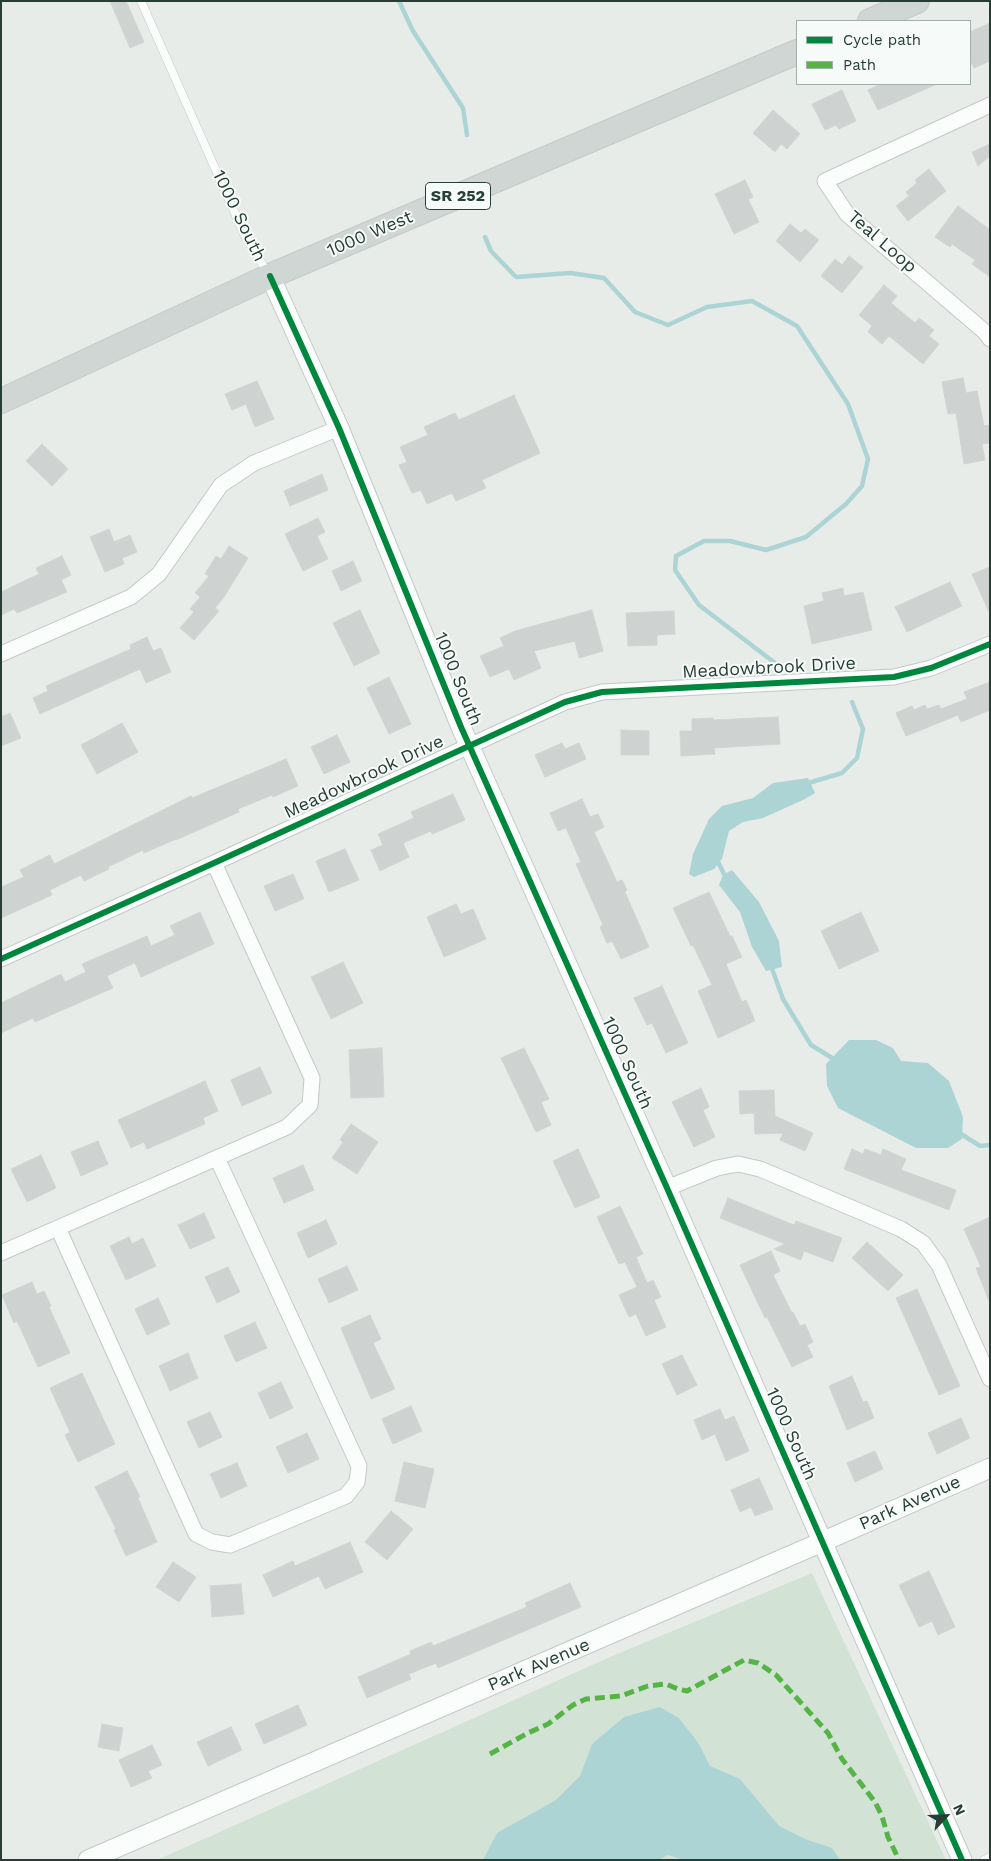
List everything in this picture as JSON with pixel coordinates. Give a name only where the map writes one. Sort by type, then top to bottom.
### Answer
[{"type":"main road","points":[[872,20],[917,1]]},
{"type":"main road","name":"1000 West","points":[[1,401],[270,276],[796,52]]},
{"type":"street","name":"Teal Loop","points":[[990,105],[825,181],[847,214],[985,332],[990,339]]},
{"type":"street","name":"1000 South","points":[[270,276],[339,428],[469,744],[667,1188],[962,1860]]},
{"type":"street","points":[[1,654],[130,597],[159,574],[221,485],[254,463],[339,428]]},
{"type":"street","name":"Meadowbrook Drive","points":[[1,959],[214,863],[469,744],[565,702],[602,692],[894,677],[931,668],[990,644]]},
{"type":"street","points":[[1,1253],[287,1127],[310,1105],[312,1078],[214,863]]},
{"type":"street","points":[[58,1228],[196,1534],[212,1542],[230,1544],[346,1496],[357,1482],[359,1466],[217,1158]]},
{"type":"street","points":[[667,1188],[717,1168],[738,1164],[760,1169],[901,1229],[923,1242],[939,1265],[990,1379]]},
{"type":"street","name":"Park Avenue","points":[[88,1860],[990,1468]]},
{"type":"lane","name":"1000 South","points":[[141,1],[245,236],[270,276]]},
{"type":"lane","points":[[984,1860],[990,1857]]},
{"type":"green space","points":[[812,1573],[946,1860],[157,1860],[610,1657]]},
{"type":"water","points":[[808,778],[815,793],[763,818],[743,822],[729,831],[722,859],[714,869],[694,877],[689,874],[693,854],[709,819],[722,806],[753,798],[773,783]]},
{"type":"water","points":[[732,870],[759,902],[779,941],[782,967],[766,971],[752,947],[740,912],[719,885],[723,875]]},
{"type":"water","points":[[849,1040],[876,1040],[893,1048],[901,1061],[928,1063],[949,1081],[963,1117],[962,1139],[948,1148],[916,1148],[838,1108],[827,1086],[826,1064]]},
{"type":"water","points":[[660,1707],[679,1718],[699,1744],[710,1766],[740,1779],[779,1826],[805,1839],[832,1848],[840,1860],[684,1860],[668,1855],[658,1860],[483,1860],[497,1833],[556,1800],[580,1776],[592,1744],[624,1717]]},
{"type":"building","points":[[110,1],[126,1],[144,42],[130,48]]},
{"type":"building","points":[[990,23],[990,61],[974,68],[971,62],[971,32]]},
{"type":"building","points":[[879,85],[935,85],[878,110],[868,90]]},
{"type":"building","points":[[842,90],[856,121],[839,129],[836,125],[825,130],[812,104]]},
{"type":"building","points":[[773,110],[800,134],[787,149],[781,144],[775,152],[753,133]]},
{"type":"building","points":[[990,144],[990,156],[978,166],[972,152]]},
{"type":"building","points":[[929,169],[946,191],[908,221],[896,206],[909,196],[906,192],[917,183],[915,180]]},
{"type":"building","points":[[745,180],[753,197],[748,199],[759,222],[734,234],[715,194]]},
{"type":"building","points":[[958,206],[990,230],[990,277],[972,264],[975,260],[952,244],[950,247],[935,237]]},
{"type":"building","points":[[790,224],[801,233],[805,229],[819,240],[800,262],[776,241]]},
{"type":"building","points":[[849,256],[863,267],[842,293],[821,276],[835,259],[842,265]]},
{"type":"building","points":[[884,285],[897,296],[891,303],[915,323],[919,318],[934,330],[929,336],[939,344],[923,364],[889,336],[882,344],[868,332],[872,326],[859,315]]},
{"type":"building","points":[[963,378],[966,393],[977,391],[984,426],[990,425],[990,443],[982,444],[985,460],[964,464],[956,413],[948,414],[942,382]]},
{"type":"building","points":[[257,381],[274,419],[255,427],[246,404],[232,410],[225,394]]},
{"type":"building","points":[[514,395],[540,453],[482,480],[486,488],[456,501],[452,493],[427,504],[421,490],[412,493],[399,465],[407,462],[400,447],[428,435],[424,427],[455,413],[459,420]]},
{"type":"building","points":[[42,444],[68,469],[52,486],[26,461]]},
{"type":"building","points":[[322,474],[328,490],[290,506],[284,491]]},
{"type":"building","points":[[318,518],[325,532],[317,536],[328,559],[303,571],[285,534]]},
{"type":"building","points":[[109,529],[114,542],[130,535],[137,552],[122,558],[124,564],[105,572],[90,537]]},
{"type":"building","points":[[229,546],[248,558],[215,608],[219,611],[194,640],[180,628],[194,612],[190,609],[200,597],[195,593],[209,576],[205,574],[216,556],[221,559]]},
{"type":"building","points":[[62,556],[71,575],[61,580],[67,592],[17,613],[14,609],[1,615],[1,592],[39,574],[36,568]]},
{"type":"building","points":[[353,561],[362,581],[341,591],[332,571]]},
{"type":"building","points":[[990,567],[990,614],[972,574]]},
{"type":"building","points":[[950,582],[962,606],[907,632],[895,607]]},
{"type":"building","points":[[843,588],[844,596],[863,592],[872,630],[812,644],[804,606],[824,601],[822,593]]},
{"type":"building","points":[[360,610],[380,653],[354,666],[333,623]]},
{"type":"building","points":[[592,610],[603,651],[579,658],[575,641],[534,651],[541,668],[514,680],[509,669],[490,677],[480,656],[504,646],[500,638],[515,631]]},
{"type":"building","points":[[674,611],[675,634],[657,635],[657,645],[628,646],[626,613]]},
{"type":"building","points":[[147,637],[153,651],[161,648],[171,672],[146,683],[140,669],[40,714],[33,698],[48,691],[46,686],[131,649],[130,645]]},
{"type":"building","points":[[389,677],[411,724],[389,734],[367,688]]},
{"type":"building","points":[[990,682],[990,710],[961,722],[958,715],[906,736],[896,713],[912,706],[914,710],[925,705],[927,709],[939,705],[941,709],[967,699],[964,692]]},
{"type":"building","points":[[10,713],[21,738],[1,746],[1,717]]},
{"type":"building","points":[[778,717],[780,744],[714,748],[715,754],[681,756],[680,731],[692,731],[692,719]]},
{"type":"building","points":[[122,723],[138,752],[97,774],[81,745]]},
{"type":"building","points":[[621,730],[649,731],[649,755],[621,755]]},
{"type":"building","points":[[337,735],[350,762],[324,774],[311,747]]},
{"type":"building","points":[[562,743],[565,749],[579,743],[586,759],[545,777],[535,755]]},
{"type":"building","points":[[286,759],[298,786],[238,809],[239,812],[176,840],[144,853],[143,850],[84,881],[81,875],[50,890],[52,895],[1,918],[1,887],[24,877],[20,870],[50,855],[54,864],[191,796],[192,798]]},
{"type":"building","points":[[453,794],[465,820],[432,834],[431,831],[403,843],[409,857],[380,871],[371,850],[383,845],[378,834],[414,818],[411,812]]},
{"type":"building","points":[[582,799],[590,817],[598,814],[604,827],[594,832],[617,882],[622,880],[627,890],[625,892],[649,947],[621,959],[612,941],[607,943],[600,927],[603,925],[576,864],[581,862],[566,828],[558,831],[550,813]]},
{"type":"building","points":[[345,849],[359,880],[329,892],[316,861]]},
{"type":"building","points":[[293,874],[304,899],[275,911],[264,886]]},
{"type":"building","points":[[709,892],[742,957],[726,964],[742,1002],[746,1000],[755,1021],[718,1038],[698,991],[712,985],[673,908]]},
{"type":"building","points":[[456,904],[461,914],[473,909],[486,939],[444,957],[427,917]]},
{"type":"building","points":[[200,912],[214,944],[141,977],[135,963],[130,965],[107,976],[113,988],[35,1022],[33,1018],[1,1033],[1,1003],[61,974],[65,982],[86,972],[82,964],[147,936],[151,946],[175,935],[170,926]]},
{"type":"building","points":[[861,912],[879,951],[839,969],[821,931]]},
{"type":"building","points":[[343,962],[363,1003],[331,1019],[311,977]]},
{"type":"building","points":[[662,986],[688,1043],[666,1053],[652,1023],[647,1025],[634,998]]},
{"type":"building","points":[[382,1048],[384,1097],[351,1098],[349,1050]]},
{"type":"building","points":[[524,1048],[549,1099],[541,1102],[551,1125],[536,1132],[501,1058]]},
{"type":"building","points":[[260,1067],[272,1093],[242,1106],[231,1080]]},
{"type":"building","points":[[205,1081],[218,1111],[203,1118],[205,1124],[147,1149],[144,1142],[131,1148],[118,1120]]},
{"type":"building","points":[[701,1088],[709,1107],[703,1110],[715,1137],[694,1147],[672,1102]]},
{"type":"building","points":[[774,1090],[775,1116],[813,1133],[805,1151],[780,1140],[783,1133],[755,1134],[754,1113],[740,1114],[739,1091]]},
{"type":"building","points":[[351,1124],[378,1142],[357,1174],[332,1158],[343,1142],[340,1140]]},
{"type":"building","points":[[98,1141],[108,1164],[81,1176],[71,1152]]},
{"type":"building","points":[[578,1149],[600,1197],[575,1208],[553,1161]]},
{"type":"building","points":[[852,1149],[863,1154],[865,1149],[881,1155],[883,1149],[906,1159],[901,1170],[956,1190],[949,1210],[844,1169]]},
{"type":"building","points":[[41,1155],[56,1188],[27,1202],[11,1169]]},
{"type":"building","points":[[303,1165],[314,1190],[284,1203],[273,1178]]},
{"type":"building","points":[[728,1198],[794,1225],[796,1221],[842,1238],[833,1262],[804,1251],[801,1260],[774,1249],[785,1244],[720,1218]]},
{"type":"building","points":[[620,1206],[643,1254],[636,1257],[647,1283],[653,1280],[661,1297],[654,1300],[666,1327],[646,1336],[636,1314],[629,1317],[619,1295],[637,1287],[625,1262],[619,1264],[597,1217]]},
{"type":"building","points":[[204,1213],[215,1238],[190,1249],[178,1225]]},
{"type":"building","points":[[990,1217],[989,1301],[976,1268],[981,1267],[964,1229]]},
{"type":"building","points":[[326,1220],[337,1244],[308,1258],[297,1233]]},
{"type":"building","points":[[129,1237],[132,1244],[143,1238],[156,1266],[126,1280],[110,1246]]},
{"type":"building","points":[[867,1242],[903,1275],[888,1291],[852,1258]]},
{"type":"building","points":[[771,1251],[780,1271],[773,1275],[792,1313],[800,1326],[805,1324],[813,1342],[807,1345],[813,1357],[792,1367],[767,1317],[765,1318],[740,1265]]},
{"type":"building","points":[[347,1266],[358,1290],[329,1303],[318,1279]]},
{"type":"building","points":[[228,1267],[240,1292],[217,1303],[205,1277]]},
{"type":"building","points":[[32,1282],[37,1294],[44,1291],[51,1306],[49,1307],[70,1353],[38,1367],[17,1321],[14,1323],[2,1295]]},
{"type":"building","points":[[917,1289],[960,1386],[939,1395],[896,1298]]},
{"type":"building","points":[[158,1298],[170,1324],[147,1335],[135,1309]]},
{"type":"building","points":[[370,1315],[381,1339],[373,1343],[395,1389],[371,1399],[341,1328]]},
{"type":"building","points":[[255,1322],[267,1348],[236,1362],[224,1336]]},
{"type":"building","points":[[188,1353],[198,1378],[170,1391],[159,1366]]},
{"type":"building","points":[[682,1355],[697,1385],[677,1395],[662,1364]]},
{"type":"building","points":[[82,1373],[115,1444],[78,1462],[65,1435],[70,1432],[50,1388]]},
{"type":"building","points":[[852,1376],[863,1402],[867,1401],[874,1418],[847,1430],[829,1386]]},
{"type":"building","points":[[281,1382],[293,1408],[270,1419],[258,1393]]},
{"type":"building","points":[[411,1406],[422,1431],[393,1444],[382,1419]]},
{"type":"building","points":[[720,1409],[725,1420],[734,1416],[749,1451],[726,1461],[715,1434],[702,1440],[694,1420]]},
{"type":"building","points":[[210,1412],[222,1437],[199,1448],[187,1422]]},
{"type":"building","points":[[961,1418],[970,1438],[937,1454],[928,1433]]},
{"type":"building","points":[[307,1433],[319,1459],[288,1473],[276,1447]]},
{"type":"building","points":[[875,1451],[883,1469],[855,1482],[847,1463]]},
{"type":"building","points":[[404,1462],[434,1469],[425,1508],[395,1501]]},
{"type":"building","points":[[237,1463],[247,1486],[221,1498],[210,1474]]},
{"type":"building","points":[[127,1471],[140,1497],[138,1498],[157,1542],[126,1556],[114,1530],[116,1529],[95,1487]]},
{"type":"building","points":[[759,1478],[773,1509],[755,1516],[751,1507],[740,1512],[731,1490]]},
{"type":"building","points":[[391,1511],[413,1529],[387,1560],[365,1542]]},
{"type":"building","points":[[350,1542],[363,1572],[325,1589],[319,1576],[273,1597],[263,1575],[293,1561],[295,1566]]},
{"type":"building","points":[[173,1562],[196,1577],[179,1602],[156,1587]]},
{"type":"building","points":[[929,1571],[955,1627],[938,1635],[932,1621],[919,1627],[899,1585]]},
{"type":"building","points":[[570,1583],[581,1607],[438,1668],[436,1663],[409,1674],[411,1679],[367,1698],[358,1677],[411,1654],[410,1651],[431,1642],[433,1646],[527,1607],[525,1603]]},
{"type":"building","points":[[241,1584],[244,1614],[212,1617],[210,1586]]},
{"type":"building","points":[[298,1705],[307,1725],[264,1744],[255,1724]]},
{"type":"building","points":[[102,1724],[123,1728],[119,1751],[98,1747]]},
{"type":"building","points":[[231,1727],[242,1750],[208,1766],[197,1742]]},
{"type":"building","points":[[152,1745],[162,1765],[148,1771],[152,1778],[131,1787],[119,1760]]},
{"type":"waterway","points":[[399,1],[413,31],[463,108],[467,135]]},
{"type":"waterway","points":[[485,237],[491,251],[516,277],[570,273],[604,278],[635,312],[668,325],[707,307],[752,301],[797,326],[848,404],[868,459],[862,486],[846,504],[806,537],[766,550],[730,541],[704,541],[676,556],[675,570],[699,605],[775,663]]},
{"type":"waterway","points":[[805,784],[842,773],[857,758],[863,729],[852,702]]},
{"type":"waterway","points":[[717,860],[727,880]]},
{"type":"waterway","points":[[771,966],[783,999],[811,1045],[837,1061]]},
{"type":"waterway","points":[[958,1132],[980,1146],[990,1145]]},
{"type":"marked path","points":[[490,1754],[548,1724],[573,1705],[586,1699],[621,1696],[648,1686],[666,1684],[687,1691],[744,1660],[758,1663],[776,1675],[828,1733],[842,1759],[875,1802],[899,1860]]},
{"type":"cycle path","points":[[270,276],[339,428],[461,727],[667,1188],[962,1860]]},
{"type":"cycle path","points":[[1,959],[565,702],[602,692],[894,677],[931,668],[990,644]]}]
